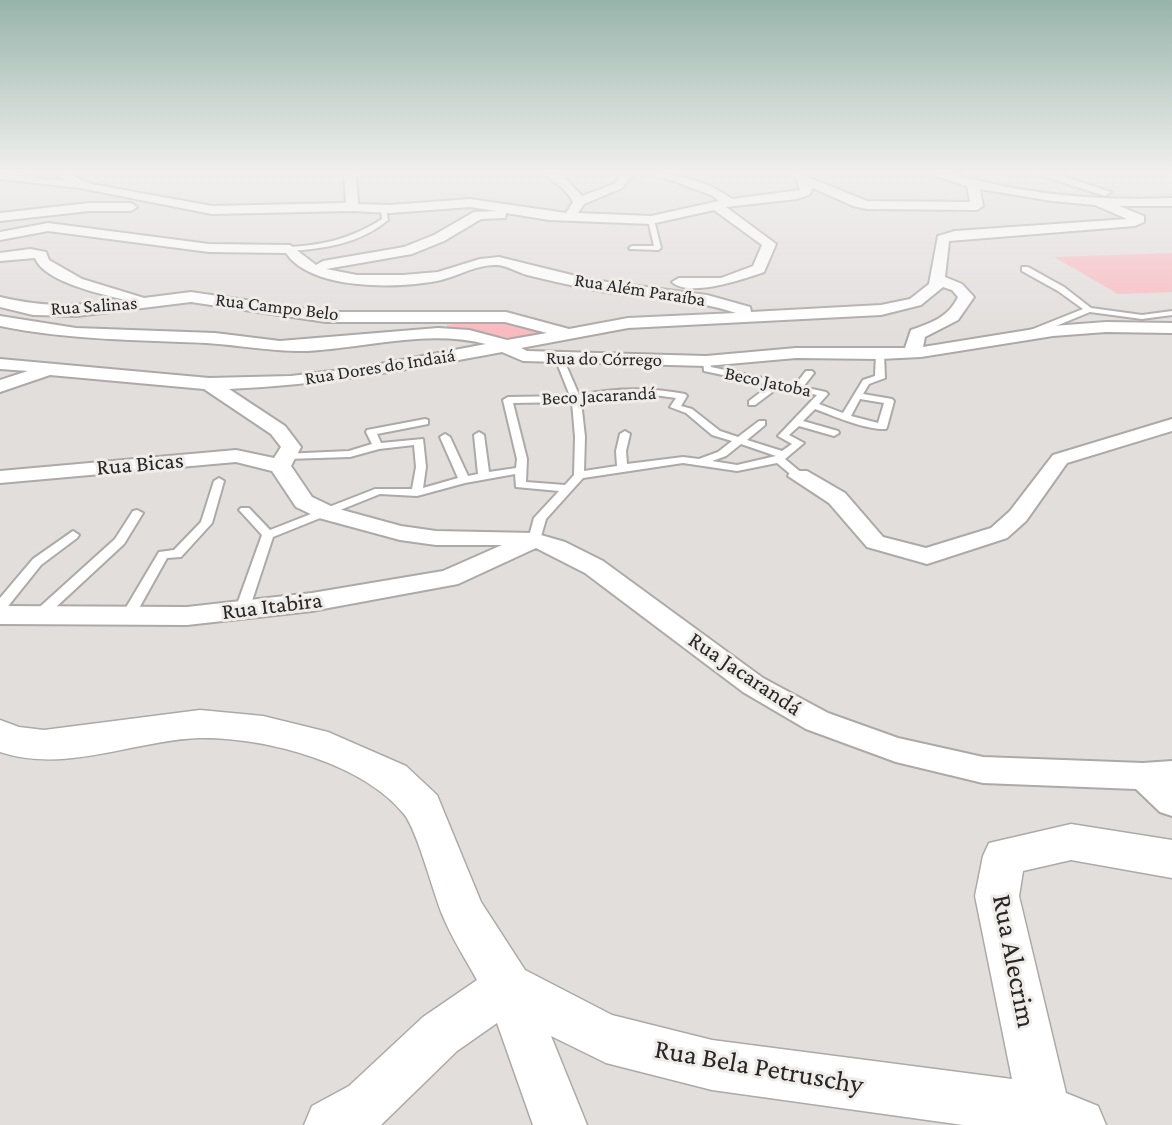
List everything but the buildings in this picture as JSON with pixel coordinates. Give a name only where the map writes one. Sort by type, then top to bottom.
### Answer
[{"type":"street","points":[[0,233],[68,228],[117,238],[209,248],[290,249],[305,268],[407,251],[458,226]]},
{"type":"street","points":[[619,290],[653,282],[723,282],[742,278],[760,268],[769,244],[748,226]]},
{"type":"street","points":[[913,352],[917,334],[945,323],[961,312],[966,297],[957,287],[937,279],[943,239],[955,235],[1073,226]]},
{"type":"street","name":"Rua Campo Belo","points":[[0,257],[30,253],[41,255],[43,262],[77,282],[148,303],[191,297],[209,298],[221,303],[326,317],[483,315],[531,321],[566,333]]},
{"type":"street","name":"Rua Além Paraíba","points":[[305,268],[328,275],[414,280],[494,261],[619,290],[679,294],[734,306],[761,317]]},
{"type":"street","name":"Rua Dores do Indaiá","points":[[0,386],[49,370],[209,384],[291,380],[365,372],[628,323],[881,310],[915,302],[936,286],[937,279]]},
{"type":"street","name":"Rua Salinas","points":[[0,302],[33,310],[77,311],[148,303]]},
{"type":"street","name":"Rua do Córrego","points":[[0,321],[25,327],[82,333],[209,338],[279,346],[339,344],[444,333],[487,336],[510,346],[523,356],[706,361],[796,353],[880,355],[1106,327],[1172,328]]},
{"type":"street","points":[[0,364],[20,364],[49,370]]},
{"type":"street","points":[[209,384],[278,430],[291,447],[283,461],[304,502],[327,513],[400,533],[436,538],[490,537],[534,540]]},
{"type":"street","points":[[799,476],[837,498],[875,542],[927,556],[999,533],[1018,516],[1060,459],[1172,425]]},
{"type":"street","name":"Rua Bicas","points":[[0,477],[236,456],[283,461]]},
{"type":"street","name":"Rua Itabira","points":[[0,615],[187,615],[312,602],[449,578],[534,540]]},
{"type":"street","name":"Rua Jacarandá","points":[[534,540],[557,547],[594,567],[753,685],[817,721],[896,750],[983,770],[1157,775],[1172,802]]},
{"type":"street","points":[[0,734],[11,741],[44,745],[200,724],[263,730],[328,747],[392,777],[423,807],[464,914],[508,987],[561,1125]]},
{"type":"street","name":"Rua Alecrim","points":[[1061,1117],[997,896],[1004,856],[1071,842],[1172,859]]},
{"type":"street","points":[[331,1125],[367,1104],[440,1034],[508,987]]},
{"type":"street","name":"Rua Bela Petruschy","points":[[508,987],[606,1038],[712,1065],[1061,1117]]},
{"type":"lane","points":[[290,249],[319,248],[375,226]]},
{"type":"lane","points":[[632,247],[658,248],[653,226]]},
{"type":"lane","points":[[1025,269],[1061,289],[1089,310],[1142,317],[1172,313]]},
{"type":"lane","points":[[1027,335],[1089,310]]},
{"type":"lane","points":[[845,416],[866,382],[880,378],[880,355]]},
{"type":"lane","points":[[559,358],[576,399],[580,438],[579,476]]},
{"type":"lane","name":"Beco Jatoba","points":[[706,361],[707,369],[823,394],[813,405]]},
{"type":"lane","points":[[797,388],[810,373]]},
{"type":"lane","points":[[752,403],[777,384]]},
{"type":"lane","name":"Beco Jacarandá","points":[[521,470],[522,459],[508,400],[576,399],[607,392],[654,392],[682,396],[675,407],[689,411],[716,433],[781,457]]},
{"type":"lane","points":[[534,540],[540,518],[579,476],[683,460],[737,468],[781,457],[799,443],[783,436],[813,405],[882,427],[889,401],[857,396]]},
{"type":"lane","points":[[378,446],[371,432],[425,422]]},
{"type":"lane","points":[[797,422],[834,433]]},
{"type":"lane","points":[[698,463],[722,454],[762,423]]},
{"type":"lane","points":[[622,468],[621,451],[625,434]]},
{"type":"lane","points":[[480,435],[484,476]]},
{"type":"lane","points":[[445,437],[464,480]]},
{"type":"lane","points":[[283,461],[350,454],[378,446],[419,441],[421,467],[417,493]]},
{"type":"lane","points":[[781,457],[799,476]]},
{"type":"lane","points":[[268,535],[379,491],[417,493],[464,480],[521,470],[520,485],[565,488]]},
{"type":"lane","points":[[128,616],[163,555],[177,554],[206,523],[219,481]]},
{"type":"lane","points":[[245,510],[268,535]]},
{"type":"lane","points":[[37,617],[120,541],[137,513]]},
{"type":"lane","points":[[0,607],[37,562],[74,535]]},
{"type":"lane","points":[[242,610],[268,535]]},
{"type":"shaded area","points":[[1172,253],[1172,292],[1118,294],[1054,257]]},
{"type":"shaded area","points":[[501,318],[554,332],[517,339],[468,331],[447,331],[447,325]]}]
